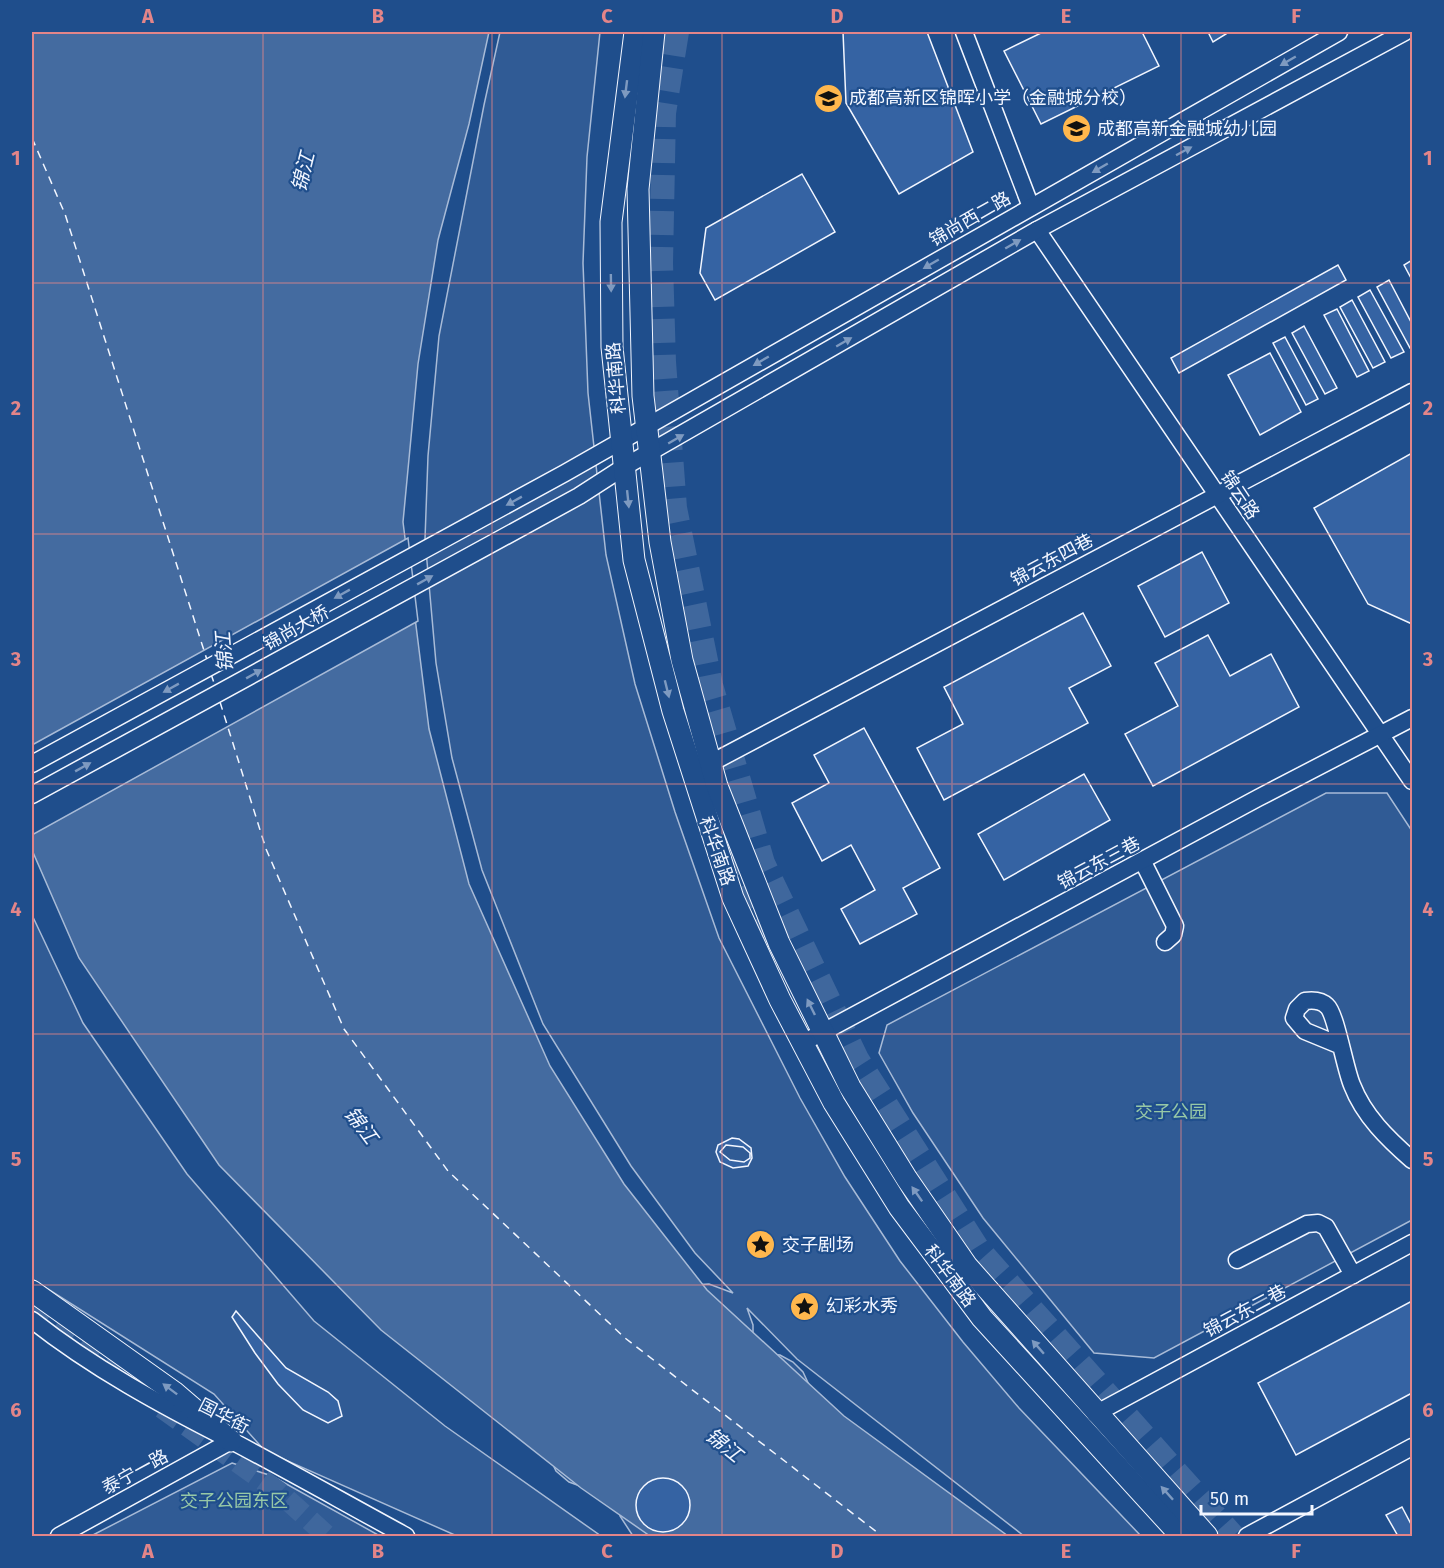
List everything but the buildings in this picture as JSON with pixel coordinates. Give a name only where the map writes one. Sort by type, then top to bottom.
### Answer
[{"type":"main road","name":"科华南路","points":[[650,33],[638,189],[643,396],[660,542],[682,660],[711,763],[779,943],[867,1115],[907,1179],[967,1266],[1095,1414],[1207,1536]]},
{"type":"main road","name":"科华南路","points":[[650,33],[611,222],[612,348],[634,560],[673,711],[733,898],[834,1103],[883,1182],[982,1318],[1102,1453],[1181,1536]]},
{"type":"main road","points":[[32,1291],[174,1392],[231,1441]]},
{"type":"street","points":[[964,32],[1031,207]]},
{"type":"street","name":"锦尚西二路","points":[[621,440],[1338,32]]},
{"type":"street","name":"锦尚大桥","points":[[32,795],[579,496],[624,467],[651,454],[1037,230],[1405,32]]},
{"type":"street","name":"锦云路","points":[[1037,230],[1413,781]]},
{"type":"street","name":"锦云东四巷","points":[[711,763],[1413,392]]},
{"type":"street","name":"锦尚大桥","points":[[32,764],[565,473],[621,440]]},
{"type":"street","name":"锦云东三巷","points":[[803,1042],[1143,862],[1258,798],[1413,718]]},
{"type":"street","points":[[1143,862],[1175,926],[1173,935],[1165,942]]},
{"type":"street","points":[[1339,1045],[1352,1086],[1375,1124],[1413,1160]]},
{"type":"street","points":[[1237,1260],[1307,1224],[1318,1223],[1326,1227],[1353,1275]]},
{"type":"street","name":"锦云东二巷","points":[[1095,1414],[1413,1243]]},
{"type":"street","name":"国华街","points":[[32,1320],[56,1339],[168,1410],[231,1441],[406,1536]]},
{"type":"street","name":"泰宁一路","points":[[59,1536],[231,1441]]},
{"type":"street","points":[[1247,1536],[1413,1447]]},
{"type":"shaded area","points":[[500,32],[600,32],[587,157],[583,263],[588,393],[606,555],[635,684],[675,812],[719,938],[800,1098],[845,1177],[900,1261],[963,1342],[1019,1408],[1141,1536],[1024,1536],[797,1359],[747,1308],[753,1325],[753,1341],[765,1354],[780,1355],[793,1362],[803,1372],[809,1385],[695,1536],[633,1536],[620,1516],[619,1500],[569,1482],[556,1471],[549,1456],[693,1285],[709,1284],[733,1293],[695,1253],[631,1166],[543,1024],[482,870],[452,758],[436,663],[425,539],[428,456],[439,336]]},
{"type":"shaded area","name":"交子公园","points":[[1326,793],[1387,793],[1412,831],[1412,1220],[1154,1358],[1094,1353],[983,1218],[913,1113],[879,1053],[887,1025]]},
{"type":"shaded area","points":[[32,915],[83,1023],[187,1174],[314,1321],[445,1426],[601,1536],[457,1536],[265,1451],[214,1394],[32,1279]]},
{"type":"shaded area","name":"交子公园东区","points":[[232,1463],[272,1476],[380,1536],[91,1536]]},
{"type":"water","name":"锦江","points":[[32,32],[489,32],[469,124],[438,240],[418,364],[403,522],[429,729],[469,884],[550,1066],[624,1184],[707,1290],[844,1416],[1008,1536],[650,1536],[581,1488],[381,1330],[219,1165],[79,958],[32,850]]},
{"type":"pier","points":[[408,538],[418,621],[32,835],[32,745]]},
{"type":"ferry route","points":[[32,138],[65,214],[207,660]]},
{"type":"ferry route","points":[[211,674],[215,686]]},
{"type":"ferry route","points":[[220,702],[266,849],[344,1029],[448,1171],[625,1338],[882,1536]]},
{"type":"tunnel","points":[[677,32],[664,113],[661,263],[664,362],[675,508],[711,685],[763,863],[857,1059],[978,1249],[1233,1536]]},
{"type":"tunnel","points":[[726,854],[772,960]]},
{"type":"tunnel","points":[[885,1169],[942,1248]]},
{"type":"tunnel","points":[[32,1305],[117,1372]]},
{"type":"tunnel","points":[[162,1408],[279,1492],[327,1536]]},
{"type":"place","name":"成都高新区锦晖小学（金融城分校）","points":[[828,98]]},
{"type":"place","name":"成都高新金融城幼儿园","points":[[1076,129]]},
{"type":"place","name":"交子剧场","points":[[761,1245]]},
{"type":"place","name":"幻彩水秀","points":[[805,1306]]}]
